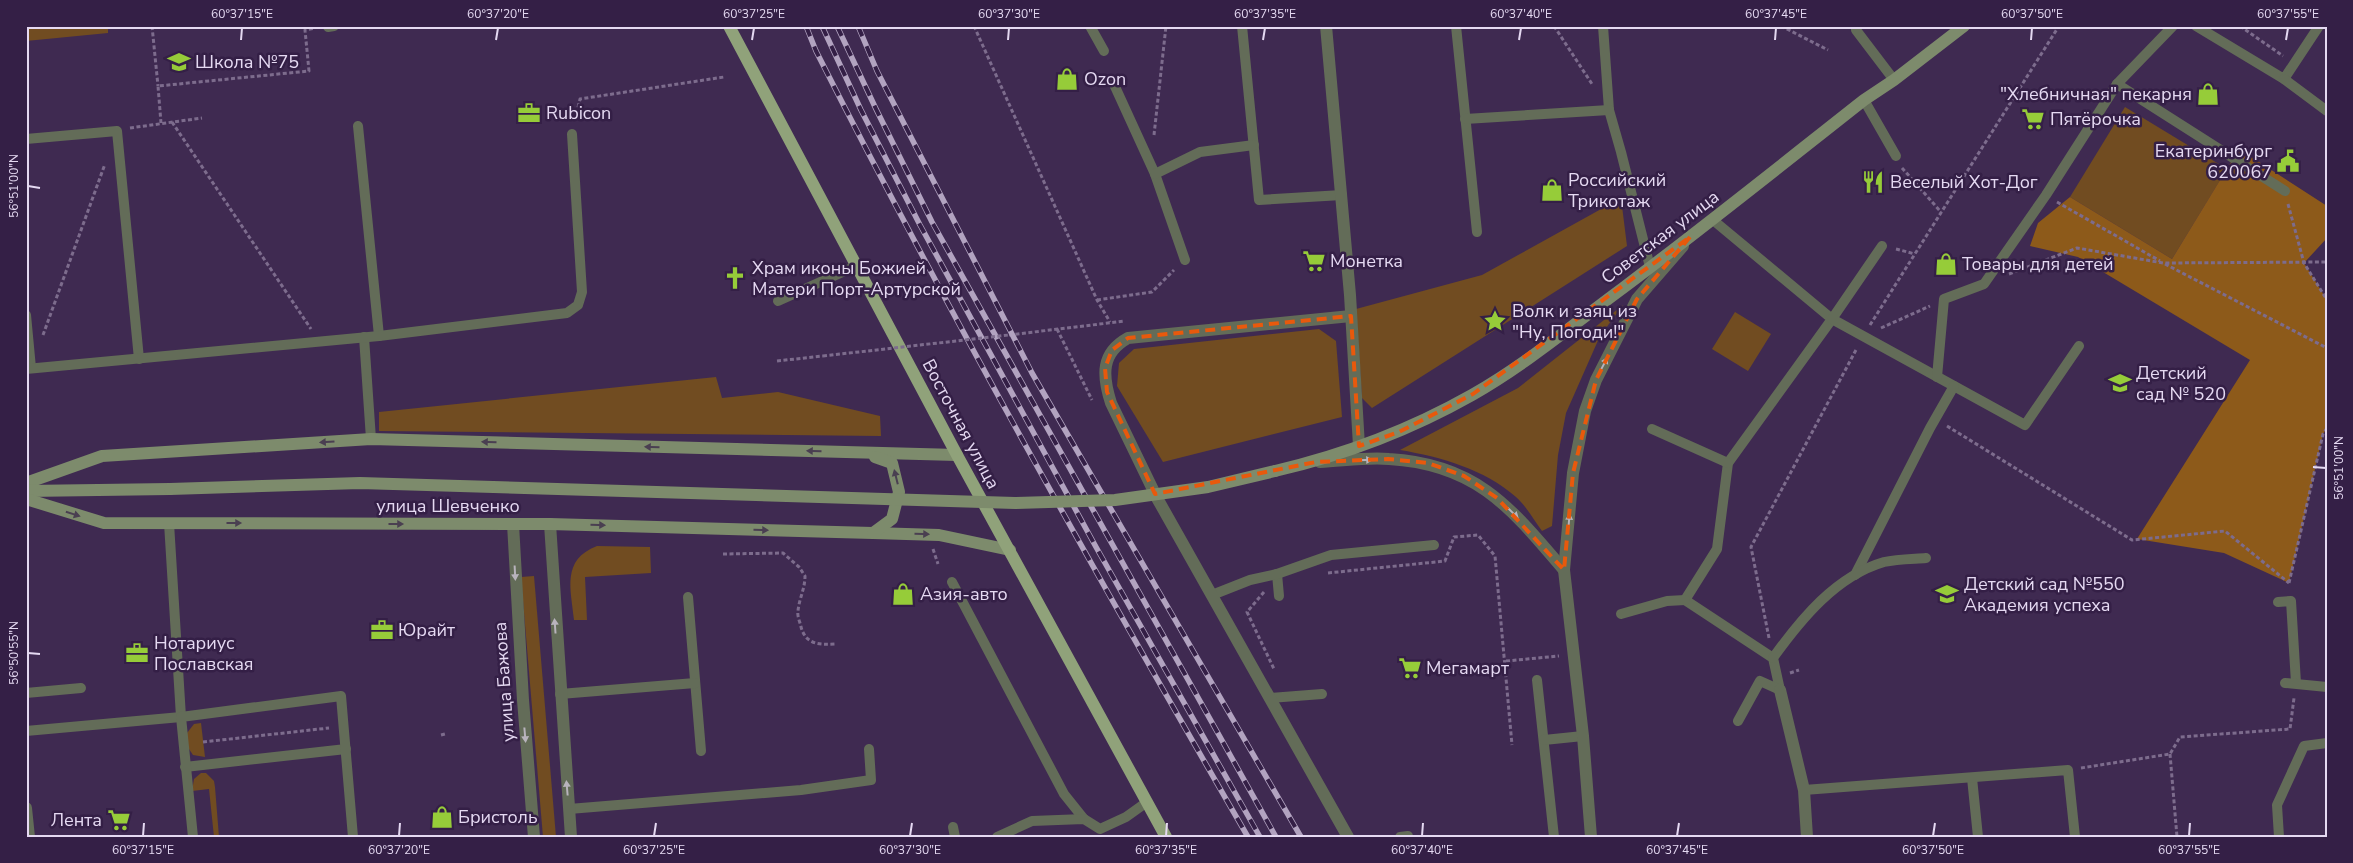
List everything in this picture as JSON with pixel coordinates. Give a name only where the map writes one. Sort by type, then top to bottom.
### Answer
[{"type":"main road","name":"Восточная улица","points":[[730,26],[956,455],[1010,550],[1166,837]]},
{"type":"main road","name":"Советская улица","points":[[26,491],[360,483],[1015,503],[1115,500],[1208,487],[1316,462],[1399,432],[1473,394],[1539,350],[1713,220],[1864,100],[1894,80],[1964,26]]},
{"type":"main road","points":[[26,483],[102,456],[371,439],[956,455]]},
{"type":"main road","points":[[863,452],[892,463],[899,492],[892,519],[873,532]]},
{"type":"main road","name":"улица Шевченко","points":[[26,499],[104,524],[550,524],[873,532],[938,534],[1010,550]]},
{"type":"street","points":[[1326,26],[1342,195],[1359,446]]},
{"type":"street","points":[[1591,837],[1583,736],[1564,570],[1573,473],[1585,411],[1596,380],[1637,299],[1690,237]]},
{"type":"street","points":[[1348,837],[1157,498],[1110,403],[1105,368],[1112,350],[1128,338],[1351,316]]},
{"type":"street","points":[[1316,462],[1388,459],[1428,463],[1464,476],[1497,498],[1527,527],[1564,570]]},
{"type":"street","name":"улица Бажова","points":[[513,524],[522,700],[534,837]]},
{"type":"street","points":[[550,524],[571,837]]},
{"type":"street","points":[[1780,690],[1804,790],[1807,837]]},
{"type":"street","points":[[26,808],[29,837]]},
{"type":"lane","points":[[328,27],[334,26]]},
{"type":"lane","points":[[1090,26],[1104,51]]},
{"type":"lane","points":[[1242,26],[1259,200],[1342,195]]},
{"type":"lane","points":[[1456,26],[1477,232]]},
{"type":"lane","points":[[1603,26],[1609,110],[1650,267]]},
{"type":"lane","points":[[1856,26],[1856,30],[1894,80]]},
{"type":"lane","points":[[1937,377],[1944,299],[1984,284],[2046,195],[2117,84],[2173,26]]},
{"type":"lane","points":[[2196,26],[2284,79],[2327,111]]},
{"type":"lane","points":[[2284,79],[2319,26]]},
{"type":"lane","points":[[1112,80],[1153,169],[1185,260]]},
{"type":"lane","points":[[2117,84],[2284,191]]},
{"type":"lane","points":[[1864,100],[1896,156]]},
{"type":"lane","points":[[1465,119],[1609,110]]},
{"type":"lane","points":[[358,126],[379,336]]},
{"type":"lane","points":[[26,139],[117,131],[138,359]]},
{"type":"lane","points":[[26,316],[29,369],[379,336],[567,313],[578,305],[582,292],[572,134]]},
{"type":"lane","points":[[1153,169],[1200,152],[1254,146]]},
{"type":"lane","points":[[1713,220],[1832,319],[2025,425],[2079,346]]},
{"type":"lane","points":[[1685,600],[1717,549],[1728,463],[1882,246]]},
{"type":"lane","points":[[778,301],[856,266]]},
{"type":"lane","points":[[364,337],[371,439]]},
{"type":"lane","points":[[1855,575],[1954,386]]},
{"type":"lane","points":[[1652,429],[1728,463]]},
{"type":"lane","points":[[169,523],[181,717],[193,837]]},
{"type":"lane","points":[[1212,595],[1250,580],[1277,574],[1331,555],[1434,545]]},
{"type":"lane","points":[[1772,658],[1790,633],[1822,599],[1855,575],[1885,562],[1926,558]]},
{"type":"lane","points":[[1277,574],[1279,592]]},
{"type":"lane","points":[[952,582],[1064,794],[1084,819],[1102,833],[1147,802]]},
{"type":"lane","points":[[688,596],[701,751]]},
{"type":"lane","points":[[1621,614],[1667,601],[1685,600],[1772,658],[1780,690]]},
{"type":"lane","points":[[2278,602],[2290,601],[2291,683],[2327,686]]},
{"type":"lane","points":[[1537,680],[1554,837]]},
{"type":"lane","points":[[1738,721],[1760,681],[1780,690]]},
{"type":"lane","points":[[560,694],[695,683]]},
{"type":"lane","points":[[26,693],[81,688]]},
{"type":"lane","points":[[1270,698],[1322,694]]},
{"type":"lane","points":[[26,731],[181,717],[341,696],[353,837]]},
{"type":"lane","points":[[1544,740],[1583,736]]},
{"type":"lane","points":[[2279,837],[2277,805],[2304,746],[2327,743]]},
{"type":"lane","points":[[185,767],[346,749]]},
{"type":"lane","points":[[569,809],[802,790],[871,780],[869,749]]},
{"type":"lane","points":[[1804,790],[2068,770],[2074,837]]},
{"type":"lane","points":[[1972,778],[1978,837]]},
{"type":"lane","points":[[997,837],[1032,821],[1084,819]]},
{"type":"path","points":[[152,26],[161,123]]},
{"type":"path","points":[[974,26],[1097,300],[1110,322]]},
{"type":"path","points":[[1153,169],[1166,26]]},
{"type":"path","points":[[1554,26],[1592,85]]},
{"type":"path","points":[[1781,26],[1828,50]]},
{"type":"path","points":[[1772,658],[1751,547],[1863,337],[2059,26]]},
{"type":"path","points":[[2240,26],[2286,58]]},
{"type":"path","points":[[158,86],[309,71],[304,28],[328,27]]},
{"type":"path","points":[[572,134],[580,99],[724,77]]},
{"type":"path","points":[[117,131],[202,118]]},
{"type":"path","points":[[172,122],[320,342]]},
{"type":"path","points":[[1896,156],[1905,174],[1941,212]]},
{"type":"path","points":[[41,341],[107,158]]},
{"type":"path","points":[[2284,191],[2304,263],[2327,300]]},
{"type":"path","points":[[2046,195],[2163,263],[2327,348]]},
{"type":"path","points":[[1882,246],[1915,254]]},
{"type":"path","points":[[1984,284],[2077,248],[2163,263],[2327,262]]},
{"type":"path","points":[[1097,300],[1152,292],[1185,260]]},
{"type":"path","points":[[1863,337],[1944,299]]},
{"type":"path","points":[[777,362],[1052,329]]},
{"type":"path","points":[[1936,419],[2132,540],[2225,531],[2289,583]]},
{"type":"path","points":[[2290,601],[2289,583],[2323,434],[2327,428]]},
{"type":"path","points":[[1319,576],[1445,562],[1454,537],[1478,535],[1495,556],[1506,661],[1512,745]]},
{"type":"path","points":[[932,549],[938,564]]},
{"type":"path","points":[[723,554],[783,553],[790,558],[805,576],[802,597],[797,612],[804,635],[810,642],[819,645],[836,644]]},
{"type":"path","points":[[1275,671],[1247,612],[1264,593],[1279,592]]},
{"type":"path","points":[[1506,661],[1560,656]]},
{"type":"path","points":[[1788,673],[1799,670]]},
{"type":"path","points":[[2176,837],[2170,754],[2180,737],[2290,729],[2291,683]]},
{"type":"path","points":[[203,742],[330,728]]},
{"type":"path","points":[[2068,770],[2170,754]]},
{"type":"highlighted area","points":[[1690,237],[1637,299],[1596,380],[1573,473],[1564,570],[1497,498],[1464,476],[1428,463],[1388,459],[1316,462],[1155,494],[1107,392],[1105,368],[1112,350],[1128,338],[1351,316],[1359,446],[1399,432],[1473,394]]},
{"type":"shaded area","points":[[26,26],[108,26],[108,33],[26,41]]},
{"type":"shaded area","points":[[2125,107],[2227,169],[2172,259],[2070,197]]},
{"type":"shaded area","points":[[2239,149],[2327,206],[2327,238],[2304,263],[2327,300],[2327,428],[2323,434],[2289,583],[2224,553],[2137,539],[2250,360],[2078,257],[2030,246],[2038,223],[2070,197],[2172,259]]},
{"type":"shaded area","points":[[1621,198],[1627,246],[1372,408],[1362,398],[1356,309],[1482,275]]},
{"type":"shaded area","points":[[1623,305],[1600,336],[1566,413],[1558,455],[1552,526],[1542,531],[1516,497],[1504,487],[1476,472],[1431,456],[1400,450],[1518,388]]},
{"type":"shaded area","points":[[1735,312],[1771,334],[1748,371],[1712,349]]},
{"type":"shaded area","points":[[1319,329],[1336,341],[1342,417],[1163,462],[1117,386],[1119,363],[1134,349]]},
{"type":"shaded area","points":[[716,377],[722,398],[778,392],[880,416],[881,436],[379,431],[379,412]]},
{"type":"shaded area","points":[[597,546],[650,547],[651,573],[585,577],[587,620],[574,620],[570,587],[573,567],[586,552]]},
{"type":"shaded area","points":[[534,576],[556,837],[543,837],[521,577]]},
{"type":"shaded area","points":[[201,723],[205,757],[193,755],[187,746],[187,733],[194,724]]},
{"type":"shaded area","points":[[201,773],[206,773],[214,781],[219,837],[214,837],[209,789],[192,791],[194,779]]},
{"type":"railway","points":[[806,26],[816,51],[867,151],[972,349],[1081,545],[1248,837]]},
{"type":"railway","points":[[822,26],[861,110],[920,225],[1096,547],[1260,837]]},
{"type":"railway","points":[[837,26],[932,222],[1276,837]]},
{"type":"railway","points":[[858,26],[877,71],[1032,373],[1301,837]]},
{"type":"place","name":"Школа №75","points":[[179,62]]},
{"type":"place","name":"Ozon","points":[[1067,79]]},
{"type":"place","name":"\"Хлебничная\" пекарня","points":[[2208,94]]},
{"type":"place","name":"Rubicon","points":[[529,113]]},
{"type":"place","name":"Пятёрочка","points":[[2033,119]]},
{"type":"place","name":"Екатеринбург 620067","points":[[2288,161]]},
{"type":"place","name":"Веселый Хот-Дог","points":[[1873,182]]},
{"type":"place","name":"Российский Трикотаж","points":[[1552,190]]},
{"type":"place","name":"Монетка","points":[[1314,261]]},
{"type":"place","name":"Товары для детей","points":[[1946,264]]},
{"type":"place","name":"Храм иконы Божией Матери Порт-Артурской","points":[[735,278]]},
{"type":"place","name":"Волк и заяц из \"Ну, Погоди!\"","points":[[1495,321]]},
{"type":"place","name":"Детский сад № 520","points":[[2120,383]]},
{"type":"place","name":"Азия-авто","points":[[903,594]]},
{"type":"place","name":"Детский сад №550 Академия успеха","points":[[1947,594]]},
{"type":"place","name":"Юрайт","points":[[382,630]]},
{"type":"place","name":"Нотариус Пославская","points":[[137,653]]},
{"type":"place","name":"Мегамарт","points":[[1410,668]]},
{"type":"place","name":"Бристоль","points":[[442,817]]},
{"type":"place","name":"Лента","points":[[119,820]]}]
